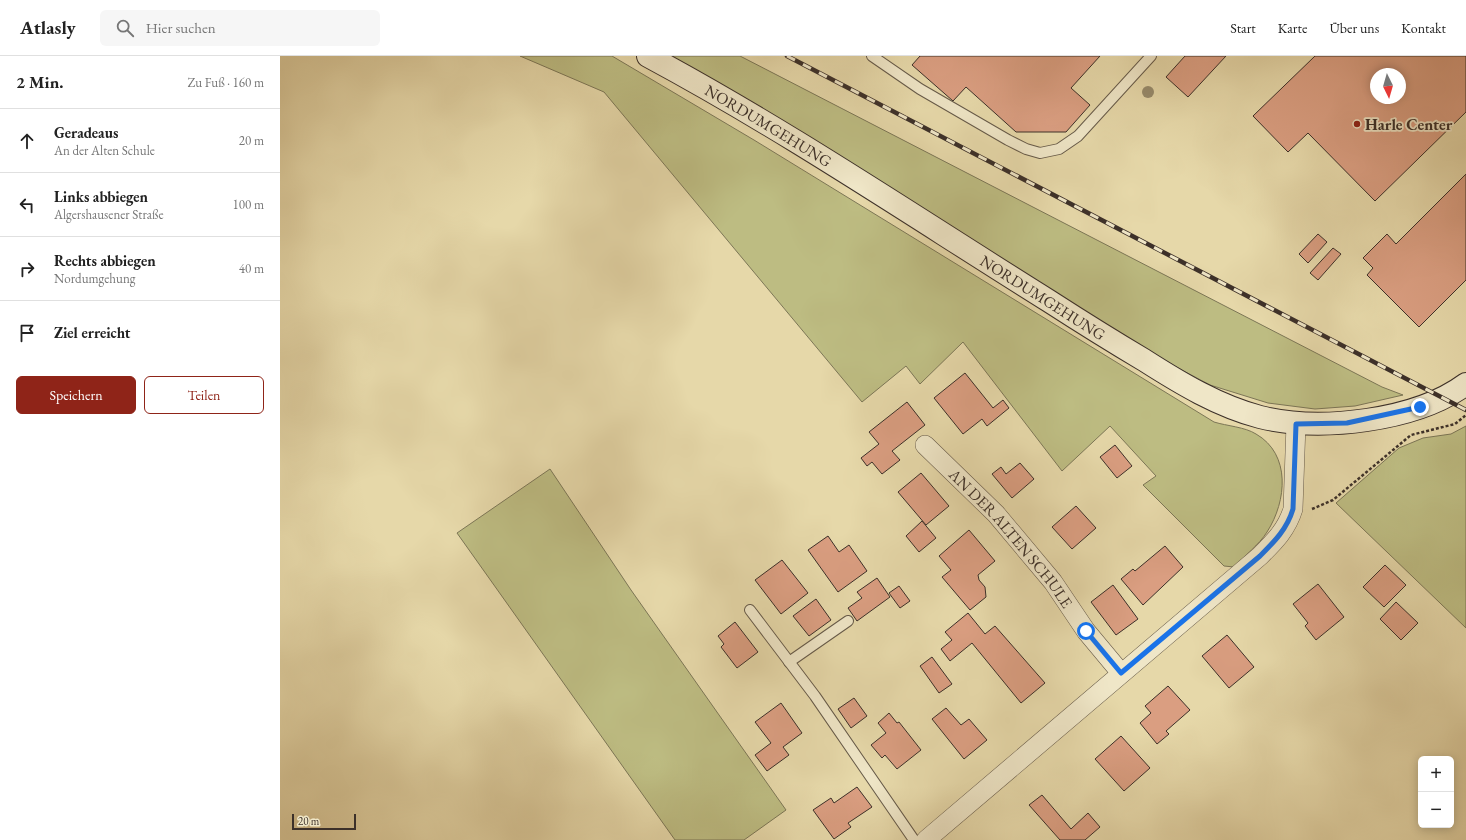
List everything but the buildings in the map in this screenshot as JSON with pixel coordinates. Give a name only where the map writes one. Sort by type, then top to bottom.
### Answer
[{"type":"main road","name":"NORDUMGEHUNG","points":[[648,56],[701,84],[771,127],[1185,386],[1221,403],[1260,417],[1296,424],[1347,423],[1420,407],[1466,384]]},
{"type":"street","points":[[926,840],[1260,556],[1281,535],[1290,520],[1293,509],[1296,424]]},
{"type":"street","name":"AN DER ALTEN SCHULE","points":[[925,444],[996,514],[1053,582],[1086,631],[1121,673]]},
{"type":"lane","points":[[872,56],[920,89],[1026,149],[1040,153],[1059,149],[1078,136],[1151,56]]},
{"type":"lane","points":[[750,610],[815,696],[914,840]]},
{"type":"lane","points":[[789,662],[848,621]]},
{"type":"path","points":[[1293,509],[1305,513],[1332,500],[1411,435],[1455,424],[1466,415]]},
{"type":"shaded area","points":[[520,56],[612,56],[754,140],[1214,422],[1241,428],[1256,434],[1267,443],[1275,453],[1280,466],[1282,479],[1282,493],[1279,506],[1274,520],[1264,537],[1234,567],[1224,566],[1143,485],[1156,476],[1110,426],[1062,471],[963,342],[920,384],[906,366],[862,402],[604,92]]},
{"type":"shaded area","points":[[670,56],[740,56],[1382,387],[1403,395],[1355,406],[1315,409],[1268,403],[1210,385],[1165,361],[802,134]]},
{"type":"shaded area","points":[[1466,426],[1466,628],[1336,503],[1399,448],[1423,438],[1451,434]]},
{"type":"shaded area","points":[[550,469],[631,590],[786,810],[744,840],[675,840],[457,533]]},
{"type":"railway","points":[[787,56],[1466,410]]},
{"type":"place","name":"Harle Center","points":[[1357,124]]},
{"type":"route","points":[[1086,631],[1121,673],[1260,556],[1281,535],[1290,520],[1293,509],[1296,424],[1347,423],[1420,407]]}]
